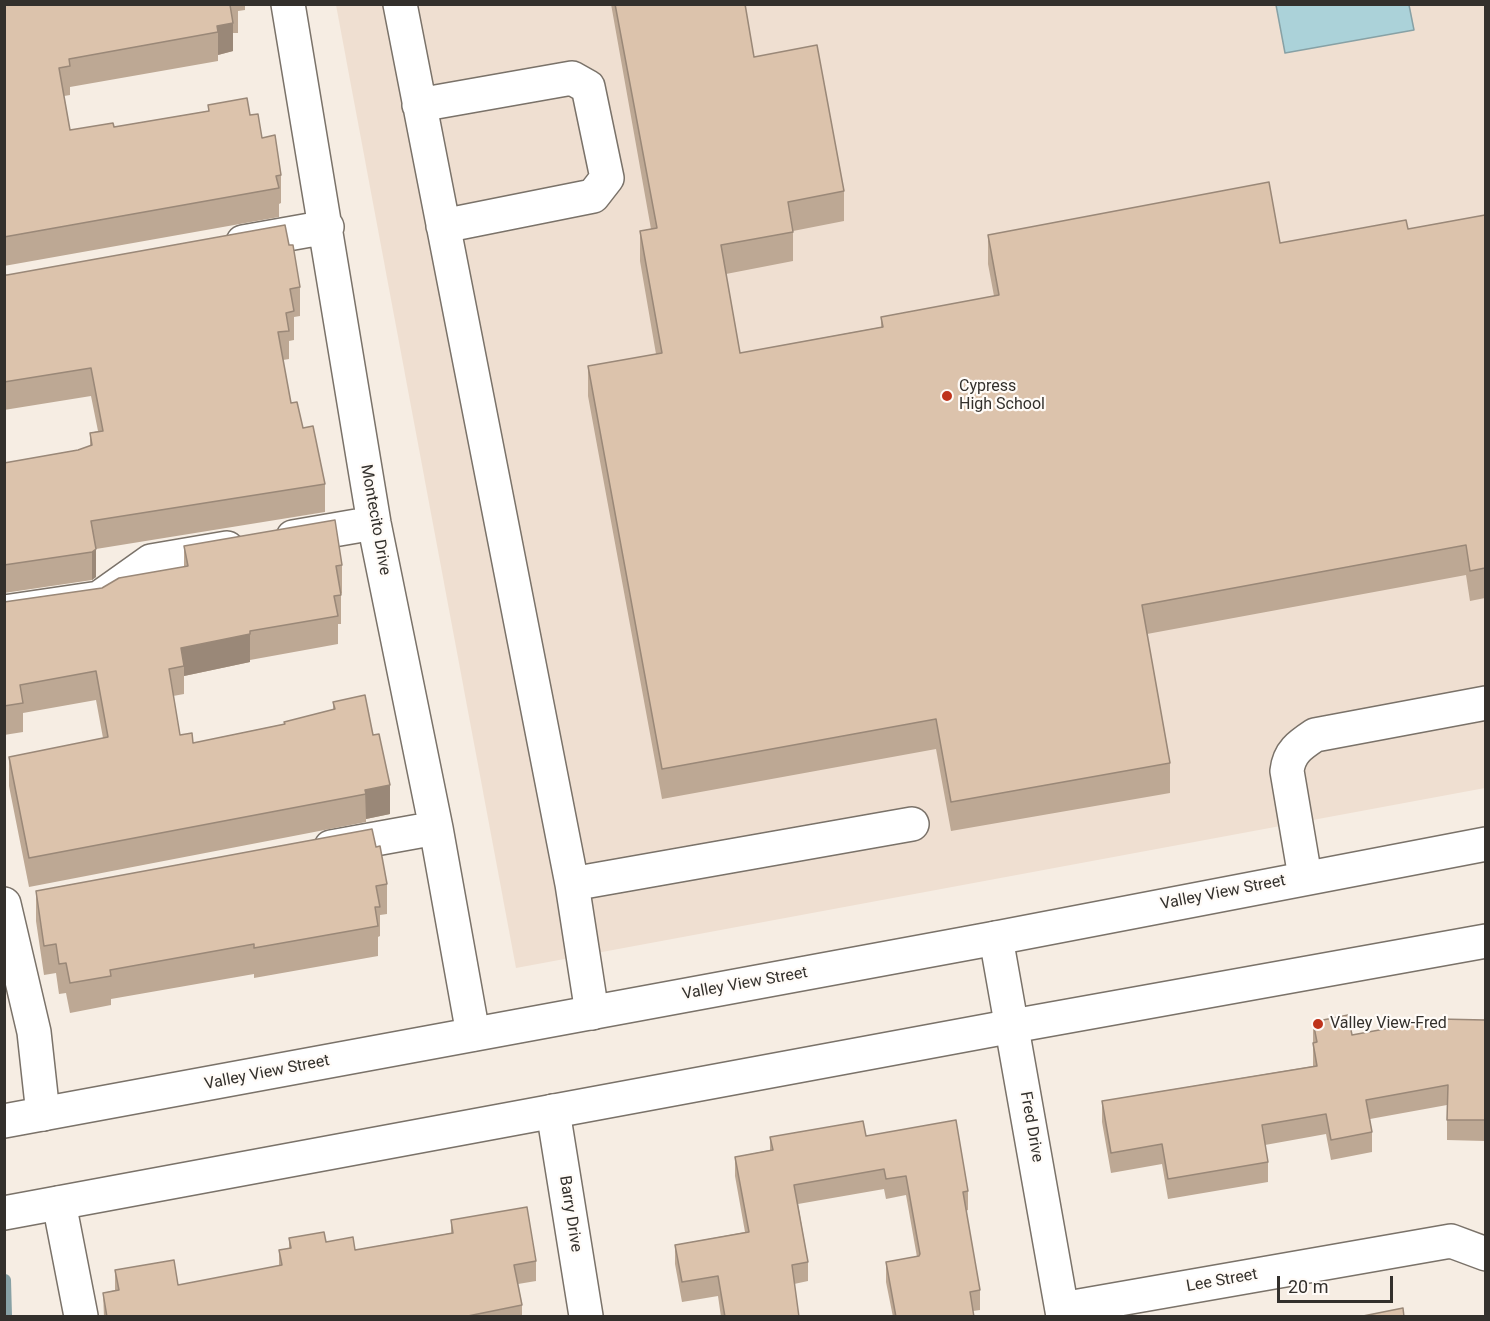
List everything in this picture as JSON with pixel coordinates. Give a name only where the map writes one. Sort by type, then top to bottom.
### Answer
[{"type":"main road","name":"Montecito Drive","points":[[288,4],[327,227],[374,524],[436,828],[473,1034]]},
{"type":"main road","points":[[400,4],[572,884],[592,1013]]},
{"type":"main road","points":[[419,105],[572,78],[588,87],[607,178],[593,196],[443,226]]},
{"type":"main road","points":[[212,248],[327,227]]},
{"type":"main road","points":[[4,612],[99,598],[151,561],[374,524]]},
{"type":"main road","points":[[1305,877],[1287,771],[1288,759],[1297,748],[1315,735],[1485,703]]},
{"type":"main road","points":[[572,884],[912,824]]},
{"type":"main road","points":[[307,852],[436,828]]},
{"type":"main road","name":"Valley View Street","points":[[4,1121],[996,938],[1485,844]]},
{"type":"main road","points":[[4,904],[34,1032],[44,1114]]},
{"type":"main road","name":"Fred Drive","points":[[996,938],[1063,1313]]},
{"type":"main road","points":[[4,1213],[1485,941]]},
{"type":"main road","name":"Barry Drive","points":[[553,1111],[586,1317]]},
{"type":"main road","points":[[58,1203],[81,1317]]},
{"type":"main road","name":"Lee Street","points":[[1063,1313],[1451,1240],[1485,1254]]},
{"type":"shaded area","name":"Cypress High School","points":[[336,5],[1485,5],[1485,788],[516,968]]},
{"type":"water","points":[[1276,5],[1409,5],[1414,30],[1285,53]]},
{"type":"building","points":[[4,4],[236,4],[230,5],[233,23],[217,26],[218,32],[69,59],[70,66],[59,68],[70,130],[113,123],[114,127],[209,111],[208,105],[247,98],[250,115],[258,114],[262,138],[275,135],[281,175],[276,176],[279,188],[4,237]]},
{"type":"building","points":[[615,4],[745,4],[754,57],[817,45],[844,191],[788,202],[793,232],[721,245],[740,353],[883,327],[881,317],[999,295],[988,235],[1269,182],[1280,243],[1406,220],[1408,229],[1485,215],[1485,568],[1470,571],[1466,545],[1142,605],[1170,763],[951,802],[936,719],[662,769],[588,366],[662,353],[640,231],[657,228]]},
{"type":"building","points":[[285,225],[289,245],[293,245],[300,287],[290,289],[294,311],[286,313],[289,331],[278,332],[291,403],[297,402],[303,428],[313,426],[325,484],[91,521],[96,549],[92,552],[4,565],[4,463],[78,450],[92,445],[90,433],[103,431],[91,368],[4,382],[4,275]]},
{"type":"building","points":[[335,520],[342,565],[336,566],[341,595],[334,596],[338,616],[250,631],[250,634],[181,648],[184,666],[169,669],[180,735],[192,733],[193,743],[285,724],[284,722],[335,709],[333,702],[365,695],[373,735],[379,734],[390,785],[365,790],[366,794],[29,858],[9,757],[108,737],[96,671],[20,685],[23,703],[4,706],[4,602],[102,588],[119,578],[188,566],[184,546]]},
{"type":"building","points":[[372,829],[376,847],[380,846],[387,884],[376,886],[380,907],[375,907],[378,926],[254,948],[254,944],[110,970],[111,976],[70,983],[66,963],[59,964],[56,944],[44,946],[36,891]]},
{"type":"building","points":[[1348,1015],[1352,1035],[1439,1019],[1485,1020],[1485,1120],[1447,1120],[1448,1085],[1366,1100],[1372,1132],[1331,1140],[1326,1114],[1262,1125],[1268,1162],[1168,1179],[1162,1144],[1111,1153],[1102,1101],[1317,1066],[1313,1043],[1317,1042],[1313,1022]]},
{"type":"building","points":[[956,1120],[968,1191],[963,1192],[980,1290],[970,1292],[974,1317],[896,1317],[886,1262],[920,1254],[906,1176],[886,1179],[884,1169],[794,1185],[808,1262],[792,1265],[799,1317],[725,1317],[718,1276],[682,1282],[675,1245],[749,1232],[735,1157],[773,1150],[770,1137],[863,1121],[866,1136]]},
{"type":"building","points":[[527,1207],[536,1261],[514,1265],[522,1305],[463,1317],[107,1317],[103,1293],[119,1290],[115,1270],[174,1260],[178,1285],[282,1265],[279,1250],[291,1248],[289,1238],[324,1232],[326,1242],[353,1237],[355,1250],[453,1233],[451,1220]]},
{"type":"building","points":[[1403,1308],[1404,1317],[1358,1317]]},
{"type":"waterway","points":[[5,1280],[6,1316]]},
{"type":"place","name":"Cypress High School","points":[[947,396]]},
{"type":"place","name":"Valley View-Fred","points":[[1318,1024]]}]
